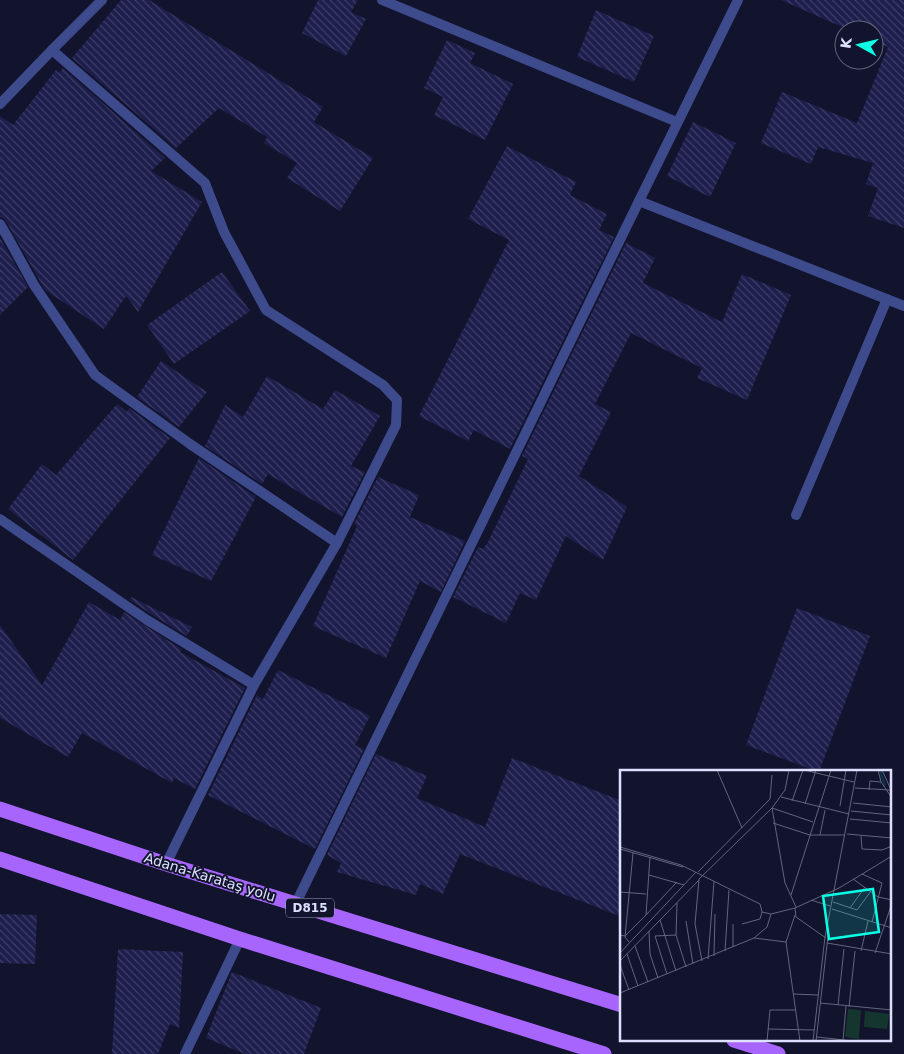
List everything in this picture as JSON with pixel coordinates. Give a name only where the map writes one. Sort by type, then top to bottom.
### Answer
[{"type":"main road","name":"Adana-Karataş yolu","points":[[0,808],[166,864],[620,1004]]},
{"type":"main road","points":[[0,859],[240,939],[604,1054]]},
{"type":"main road","points":[[740,1042],[778,1054]]},
{"type":"street","points":[[0,104],[102,0]]},
{"type":"street","points":[[382,0],[677,122]]},
{"type":"street","points":[[296,903],[738,0]]},
{"type":"street","points":[[52,50],[205,183],[224,232],[266,310],[383,385],[397,400],[396,424],[337,543],[254,685],[166,864]]},
{"type":"street","points":[[639,201],[904,306]]},
{"type":"street","points":[[0,224],[34,285],[95,375],[190,444],[337,543]]},
{"type":"street","points":[[796,515],[887,299]]},
{"type":"street","points":[[0,519],[147,620],[254,685]]},
{"type":"street","points":[[185,1054],[240,939]]},
{"type":"building","points":[[121,0],[149,0],[323,107],[314,122],[373,158],[340,211],[287,178],[297,163],[264,143],[267,137],[219,108],[176,148],[72,58]]},
{"type":"building","points":[[318,0],[358,0],[351,12],[366,19],[346,56],[302,33]]},
{"type":"building","points":[[781,0],[904,0],[904,228],[868,216],[878,188],[866,184],[873,163],[818,147],[811,164],[761,143],[782,92],[857,123],[879,70],[884,70],[884,57],[888,47],[884,45],[884,20],[834,20],[834,23]]},
{"type":"building","points":[[596,10],[654,36],[634,82],[577,57]]},
{"type":"building","points":[[447,40],[475,53],[470,63],[513,84],[485,140],[434,115],[443,97],[424,88]]},
{"type":"building","points":[[63,68],[165,158],[151,171],[202,202],[138,312],[126,296],[104,329],[45,290],[6,221],[0,217],[0,116],[13,125],[56,70],[59,73]]},
{"type":"building","points":[[693,122],[736,143],[710,197],[667,176]]},
{"type":"building","points":[[507,146],[576,182],[570,195],[607,214],[599,230],[614,237],[510,449],[474,430],[468,441],[419,416],[509,240],[468,219]]},
{"type":"building","points":[[0,238],[28,287],[0,315]]},
{"type":"building","points":[[626,243],[655,258],[643,283],[722,322],[742,274],[791,295],[747,400],[697,378],[702,368],[631,333],[595,404],[611,412],[579,476],[627,507],[603,560],[566,536],[536,600],[520,593],[506,623],[453,597],[478,547],[483,549],[488,542],[528,459],[522,456]]},
{"type":"building","points":[[222,272],[250,311],[174,364],[147,325]]},
{"type":"building","points":[[161,361],[207,392],[179,427],[137,397]]},
{"type":"building","points":[[267,376],[323,409],[335,390],[380,416],[351,466],[365,472],[342,517],[268,474],[262,484],[205,446],[225,405],[243,417]]},
{"type":"building","points":[[117,404],[127,412],[129,408],[170,438],[73,560],[8,509],[42,464],[56,475]]},
{"type":"building","points":[[199,458],[256,497],[211,581],[152,555]]},
{"type":"building","points":[[378,477],[419,495],[410,517],[465,541],[441,592],[420,581],[386,658],[313,626],[357,526],[354,524]]},
{"type":"building","points":[[131,597],[192,627],[187,636],[130,600]]},
{"type":"building","points":[[89,602],[120,620],[124,612],[181,649],[180,652],[245,688],[195,789],[174,778],[172,783],[82,733],[68,757],[0,718],[0,625],[42,685]]},
{"type":"building","points":[[797,608],[870,636],[820,770],[814,770],[746,745]]},
{"type":"building","points":[[278,670],[370,716],[355,745],[364,749],[315,849],[208,795],[257,695],[263,699]]},
{"type":"building","points":[[376,754],[427,776],[417,798],[485,827],[512,758],[620,800],[620,916],[460,854],[443,894],[420,884],[416,895],[337,872],[341,863],[327,855]]},
{"type":"building","points":[[0,914],[37,915],[35,964],[0,963]]},
{"type":"building","points":[[118,949],[183,952],[179,1028],[170,1024],[158,1054],[112,1054]]},
{"type":"building","points":[[232,972],[321,1008],[304,1054],[245,1054],[206,1038]]}]
